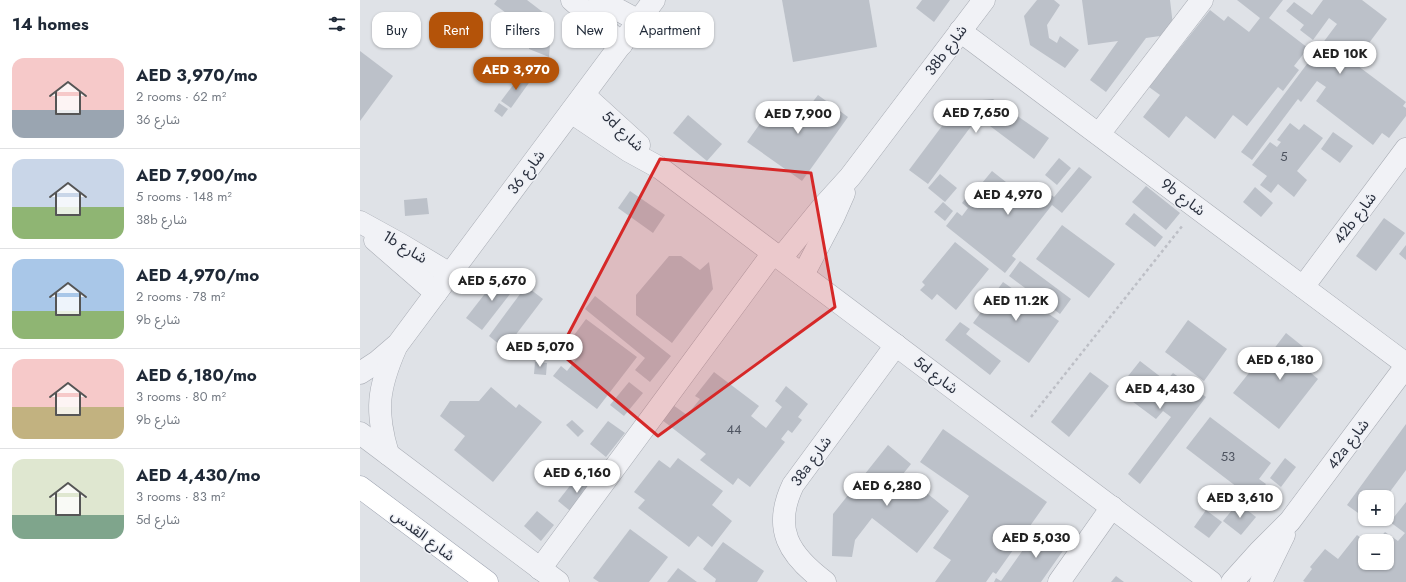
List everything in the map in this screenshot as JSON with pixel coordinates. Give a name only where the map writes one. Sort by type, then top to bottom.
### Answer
[{"type":"main road","name":"شارع القدس","points":[[360,488],[487,582]]},
{"type":"street","points":[[572,0],[622,44]]},
{"type":"street","points":[[600,0],[625,13]]},
{"type":"street","name":"شارع 36","points":[[645,12],[654,0]]},
{"type":"street","name":"38b شارع","points":[[540,569],[777,256],[850,177],[984,0]]},
{"type":"street","points":[[1099,134],[1202,0]]},
{"type":"street","name":"9b شارع","points":[[960,31],[1406,365]]},
{"type":"street","name":"شارع 36","points":[[360,373],[378,362],[398,344],[625,40]]},
{"type":"street","name":"5d شارع","points":[[578,103],[629,151],[660,168],[1211,582]]},
{"type":"street","name":"42b شارع","points":[[1303,287],[1406,149]]},
{"type":"street","name":"38b شارع","points":[[803,275],[833,218],[850,177]]},
{"type":"street","name":"1b شارع","points":[[360,223],[400,244],[450,274]]},
{"type":"street","name":"1b شارع","points":[[360,223],[392,255],[436,293]]},
{"type":"street","name":"شارع 36","points":[[388,454],[382,433],[380,410],[382,388],[398,344]]},
{"type":"street","name":"38a شارع","points":[[825,582],[809,570],[793,551],[784,526],[783,512],[787,498],[793,485],[896,345]]},
{"type":"street","name":"42a شارع","points":[[1232,582],[1290,521],[1406,365]]},
{"type":"street","points":[[360,434],[558,582]]},
{"type":"street","points":[[1059,582],[1112,507]]},
{"type":"street","name":"42a شارع","points":[[1261,582],[1290,521]]},
{"type":"path","points":[[1016,436],[1196,207]]},
{"type":"highlighted area","points":[[660,159],[811,173],[835,307],[658,436],[559,352]]},
{"type":"building","points":[[497,0],[527,0],[543,12],[505,12],[494,4]]},
{"type":"building","points":[[782,0],[869,0],[877,47],[793,62]]},
{"type":"building","points":[[922,0],[950,0],[934,22],[916,8]]},
{"type":"building","points":[[1037,0],[1054,0],[1060,5],[1047,25],[1049,38],[1057,43],[1060,36],[1079,50],[1065,68],[1030,45],[1024,16]]},
{"type":"building","points":[[1082,0],[1170,0],[1174,34],[1146,38],[1106,92],[1090,80],[1118,41],[1088,45]]},
{"type":"building","points":[[1237,0],[1283,0],[1269,18],[1308,48],[1294,66],[1299,70],[1283,91],[1278,87],[1247,126],[1233,115],[1215,139],[1186,116],[1169,138],[1143,117],[1160,95],[1149,87],[1210,10],[1224,21],[1228,16],[1249,32],[1260,18]]},
{"type":"building","points":[[1323,0],[1362,0],[1387,19],[1354,63],[1406,102],[1403,106],[1406,108],[1406,116],[1389,138],[1382,133],[1373,145],[1316,101],[1326,87],[1317,81],[1301,102],[1298,99],[1252,160],[1241,152],[1337,24],[1329,18],[1313,40],[1300,30],[1304,25],[1286,11],[1294,2],[1312,15]]},
{"type":"building","points":[[550,48],[549,57],[529,49]]},
{"type":"building","points":[[360,51],[393,76],[360,121]]},
{"type":"building","points":[[522,73],[531,80],[511,108],[501,101]]},
{"type":"building","points":[[818,95],[848,117],[802,181],[747,142],[771,108],[782,115],[790,103],[804,113]]},
{"type":"building","points":[[993,99],[1049,138],[1034,159],[978,117],[928,184],[909,170],[960,102]]},
{"type":"building","points":[[499,103],[508,109],[502,117],[494,111]]},
{"type":"building","points":[[688,115],[722,144],[707,161],[673,133]]},
{"type":"building","points":[[1290,123],[1299,130],[1304,124],[1323,138],[1297,171],[1307,180],[1294,197],[1278,184],[1271,193],[1260,185],[1267,176],[1252,165],[1270,142],[1277,147],[1281,142],[1277,140]]},
{"type":"building","points":[[1333,132],[1353,146],[1340,163],[1321,149]]},
{"type":"building","points":[[1059,158],[1071,168],[1057,185],[1045,175]]},
{"type":"building","points":[[1079,167],[1092,177],[1062,213],[1052,205],[1012,256],[1016,259],[1005,273],[946,226],[957,212],[962,216],[968,208],[962,203],[970,193],[972,195],[992,171],[1030,201],[1041,187],[1054,197]]},
{"type":"building","points":[[940,174],[957,188],[945,202],[928,188]]},
{"type":"building","points":[[1146,186],[1180,213],[1166,230],[1132,202]]},
{"type":"building","points":[[1255,187],[1273,203],[1261,217],[1243,202]]},
{"type":"building","points":[[630,191],[665,215],[653,233],[618,208]]},
{"type":"building","points":[[427,198],[429,214],[405,216],[404,200]]},
{"type":"building","points":[[943,202],[953,211],[945,221],[934,212]]},
{"type":"building","points":[[1134,213],[1163,237],[1155,247],[1125,224]]},
{"type":"building","points":[[1384,218],[1405,233],[1376,271],[1356,256]]},
{"type":"building","points":[[1062,225],[1115,264],[1089,298],[1036,259]]},
{"type":"building","points":[[955,242],[989,269],[956,310],[937,294],[932,300],[920,290],[925,285],[922,282]]},
{"type":"building","points":[[1406,245],[1406,260],[1399,254]]},
{"type":"building","points":[[669,256],[681,256],[700,270],[709,262],[713,289],[672,343],[636,315],[636,295]]},
{"type":"building","points":[[1020,261],[1071,299],[1060,314],[1009,276]]},
{"type":"building","points":[[501,273],[517,285],[482,330],[466,318]]},
{"type":"building","points":[[1003,282],[1059,321],[1029,363],[973,323]]},
{"type":"building","points":[[526,286],[543,299],[505,349],[489,336]]},
{"type":"building","points":[[595,296],[671,356],[650,382],[635,370],[645,358],[585,309]]},
{"type":"building","points":[[586,319],[637,357],[597,409],[553,376],[561,366],[567,371],[577,358],[570,352],[575,346],[569,342]]},
{"type":"building","points":[[1188,320],[1227,349],[1204,381],[1165,352]]},
{"type":"building","points":[[960,322],[970,329],[966,334],[1001,361],[990,375],[945,340]]},
{"type":"building","points":[[1286,333],[1321,361],[1311,373],[1318,379],[1279,429],[1233,393],[1260,359],[1264,362]]},
{"type":"building","points":[[1140,361],[1166,381],[1173,373],[1206,397],[1140,484],[1128,474],[1171,417],[1163,411],[1156,419],[1117,390]]},
{"type":"building","points":[[535,362],[547,363],[546,375],[534,374]]},
{"type":"building","points":[[714,372],[759,406],[751,416],[766,428],[782,407],[775,401],[786,386],[808,404],[798,417],[802,420],[792,433],[788,430],[781,439],[785,442],[750,487],[738,478],[733,485],[700,460],[706,454],[662,420],[673,405],[687,415],[700,399],[695,396]]},
{"type":"building","points":[[1090,372],[1109,386],[1069,437],[1051,422]]},
{"type":"building","points":[[629,382],[643,393],[624,416],[610,405]]},
{"type":"building","points":[[491,387],[516,408],[519,404],[542,422],[493,482],[454,450],[465,436],[440,416],[450,401],[479,401]]},
{"type":"building","points":[[1210,417],[1271,463],[1259,479],[1266,484],[1254,500],[1186,448]]},
{"type":"building","points":[[572,420],[584,431],[578,437],[566,425]]},
{"type":"building","points":[[608,421],[625,433],[606,457],[590,444]]},
{"type":"building","points":[[1406,424],[1406,470],[1391,490],[1358,490],[1358,513],[1347,505]]},
{"type":"building","points":[[943,429],[1047,502],[996,574],[993,572],[986,582],[935,582],[951,560],[933,548],[969,496],[920,462]]},
{"type":"building","points":[[888,445],[911,464],[903,474],[949,511],[917,553],[872,518],[855,540],[852,557],[832,556],[833,514]]},
{"type":"building","points":[[678,458],[723,491],[712,505],[732,521],[712,547],[698,536],[689,547],[638,508],[645,500],[634,492],[659,460],[670,468]]},
{"type":"building","points":[[1285,458],[1296,467],[1281,487],[1270,478]]},
{"type":"building","points":[[580,473],[596,486],[574,514],[558,501]]},
{"type":"building","points":[[1406,502],[1406,582],[1303,581],[1312,569],[1310,567],[1325,549],[1338,559],[1357,535],[1358,570],[1394,570],[1394,538],[1398,541],[1405,533],[1394,525],[1394,517]]},
{"type":"building","points":[[1238,503],[1256,517],[1241,535],[1223,521]]},
{"type":"building","points":[[1206,510],[1222,522],[1209,538],[1194,527]]},
{"type":"building","points":[[537,511],[554,525],[541,541],[524,526]]},
{"type":"building","points":[[1040,526],[1067,545],[1041,582],[994,582],[996,578],[1001,581]]},
{"type":"building","points":[[630,529],[668,557],[649,582],[599,582],[593,578]]},
{"type":"building","points":[[723,542],[764,571],[757,582],[715,582],[716,579],[703,569]]},
{"type":"building","points":[[678,568],[697,582],[667,582]]},
{"type":"building","points":[[1116,576],[1124,582],[1111,582]]}]
